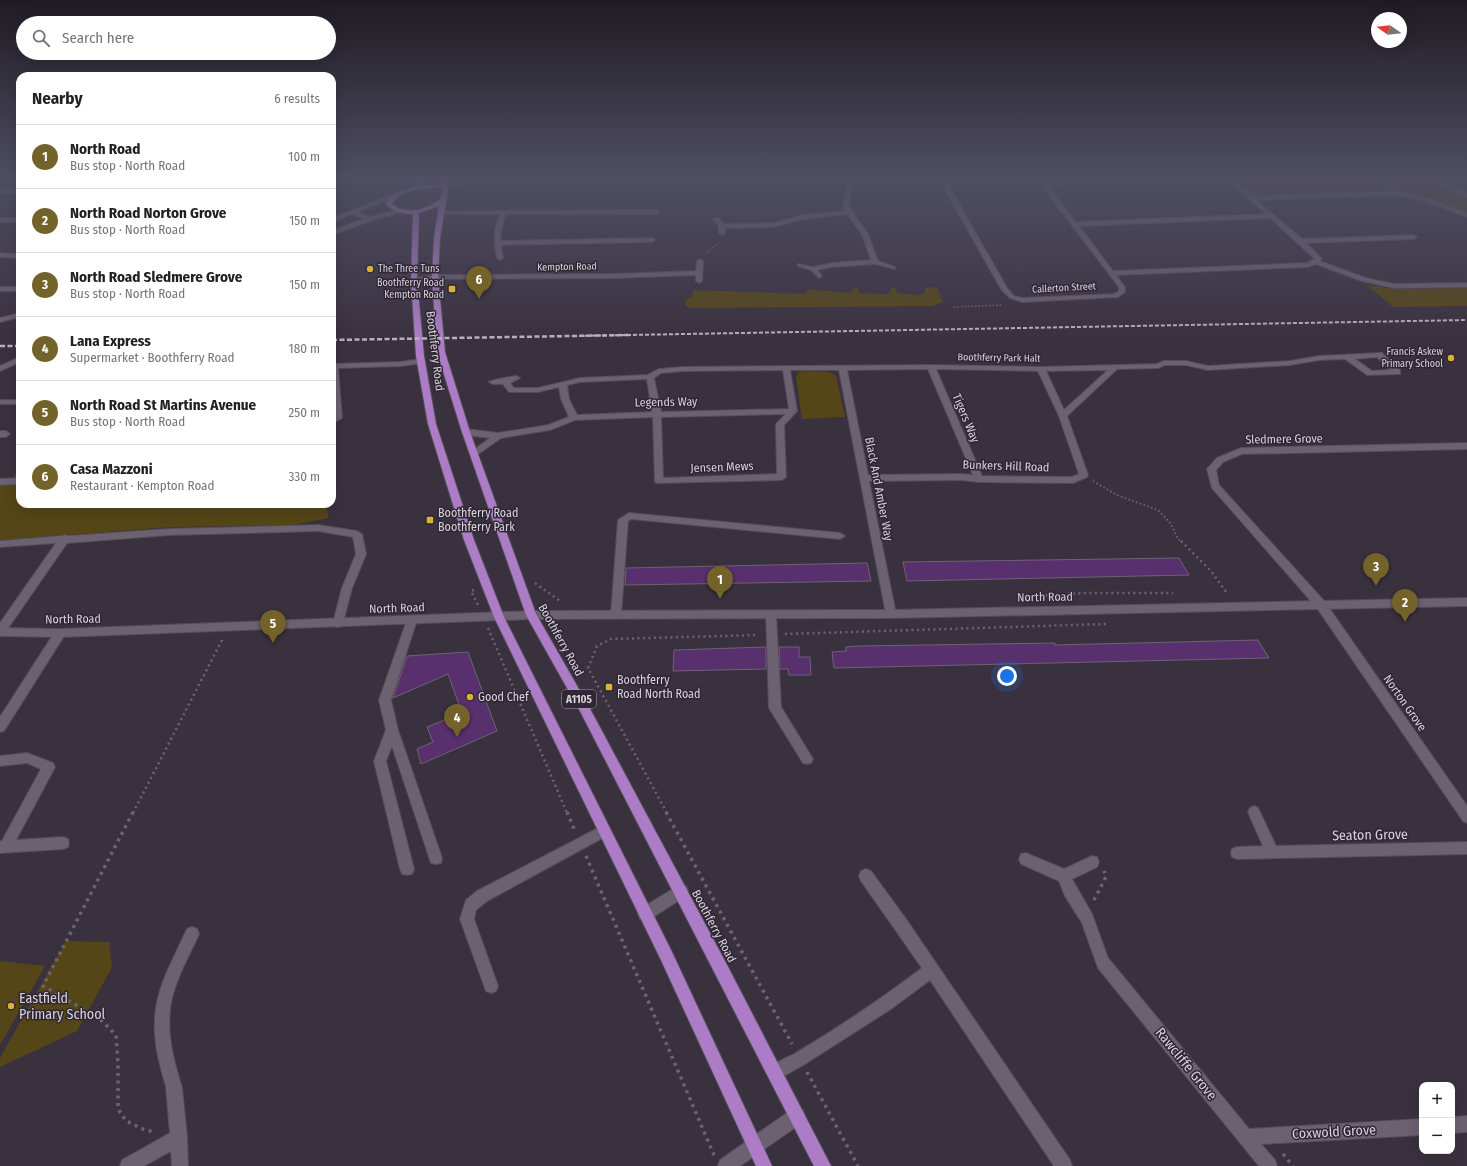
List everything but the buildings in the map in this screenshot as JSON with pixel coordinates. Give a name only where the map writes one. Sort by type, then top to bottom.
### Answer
[{"type":"main road","name":"Boothferry Road","points":[[415,231],[414,280],[421,361],[432,424],[469,540],[498,617],[666,955],[764,1166]]},
{"type":"main road","name":"Boothferry Road","points":[[438,231],[435,278],[441,352],[466,432],[531,615],[584,708],[681,891],[823,1166]]},
{"type":"street","points":[[497,231],[497,243],[500,258]]},
{"type":"street","points":[[863,231],[869,251],[875,262]]},
{"type":"street","name":"Callerton Street","points":[[972,231],[1004,289],[1012,297],[1022,300],[1116,296],[1122,292],[1122,287],[1080,231]]},
{"type":"street","points":[[1289,231],[1314,253],[1319,259],[1316,262]]},
{"type":"street","points":[[1408,233],[1421,242]]},
{"type":"street","points":[[1300,241],[1414,237]]},
{"type":"street","points":[[497,243],[652,240]]},
{"type":"street","points":[[0,256],[16,256]]},
{"type":"street","name":"Kempton Road","points":[[414,280],[435,278],[581,276],[699,277],[700,261]]},
{"type":"street","points":[[800,265],[813,269],[832,264],[875,262],[893,268]]},
{"type":"street","points":[[1111,273],[1308,265],[1316,262],[1364,280],[1394,286],[1467,285]]},
{"type":"street","points":[[813,269],[819,276]]},
{"type":"street","points":[[0,289],[16,289]]},
{"type":"street","points":[[0,320],[16,316]]},
{"type":"street","name":"Boothferry Park Halt","points":[[505,382],[512,390],[538,390],[580,380],[650,377],[659,371],[683,369],[843,369],[932,367],[1041,369],[1158,366],[1164,363],[1186,363],[1208,368],[1290,363],[1318,358],[1379,355],[1397,372],[1370,373],[1347,357]]},
{"type":"street","points":[[0,362],[16,356]]},
{"type":"street","points":[[336,366],[400,364],[421,361]]},
{"type":"street","points":[[0,369],[16,362]]},
{"type":"street","name":"Tigers Way","points":[[932,367],[979,479]]},
{"type":"street","points":[[786,368],[794,411]]},
{"type":"street","points":[[1063,416],[1114,368]]},
{"type":"street","name":"Black And Amber Way","points":[[843,369],[891,614]]},
{"type":"street","points":[[1041,369],[1063,416],[1084,475]]},
{"type":"street","points":[[650,377],[657,415]]},
{"type":"street","name":"Boothferry Park Halt","points":[[493,382],[505,382],[516,378]]},
{"type":"street","points":[[563,384],[566,399],[574,418]]},
{"type":"street","points":[[336,392],[338,418],[336,419]]},
{"type":"street","points":[[0,402],[16,402]]},
{"type":"street","name":"Legends Way","points":[[466,432],[498,436],[550,427],[574,418],[794,411]]},
{"type":"street","name":"Jensen Mews","points":[[657,415],[659,481],[782,477],[780,424],[794,411]]},
{"type":"street","name":"Legends Way","points":[[474,454],[498,436]]},
{"type":"street","name":"Sledmere Grove","points":[[1321,605],[1215,486],[1211,469],[1220,460],[1241,451],[1467,446]]},
{"type":"street","name":"Bunkers Hill Road","points":[[865,478],[961,477],[979,479],[1073,480],[1084,475]]},
{"type":"street","points":[[0,482],[16,481]]},
{"type":"street","points":[[616,615],[623,520],[629,516],[840,536]]},
{"type":"street","points":[[0,544],[65,538],[169,532],[318,528],[357,534],[361,554],[347,588],[338,623]]},
{"type":"street","points":[[0,632],[65,538]]},
{"type":"street","name":"North Road","points":[[0,632],[60,633],[531,615],[891,614],[1467,602]]},
{"type":"street","name":"Norton Grove","points":[[1321,605],[1467,817]]},
{"type":"street","points":[[771,615],[775,708],[778,716],[807,759]]},
{"type":"street","points":[[412,620],[385,700],[392,730],[436,858]]},
{"type":"street","points":[[0,727],[60,633]]},
{"type":"street","points":[[392,730],[380,761],[407,869]]},
{"type":"street","points":[[0,761],[27,758],[49,767],[2,847]]},
{"type":"street","points":[[1254,812],[1273,853]]},
{"type":"street","points":[[492,986],[468,919],[468,911],[472,903],[482,896],[604,831]]},
{"type":"street","points":[[2,847],[63,843]]},
{"type":"street","name":"Seaton Grove","points":[[1237,853],[1467,848]]},
{"type":"street","points":[[1026,859],[1064,876],[1097,864]]},
{"type":"street","points":[[866,876],[901,924],[1064,1166]]},
{"type":"street","name":"Rawcliffe Grove","points":[[1064,876],[1070,891],[1087,919],[1103,962],[1269,1166]]},
{"type":"street","points":[[645,914],[681,891]]},
{"type":"street","points":[[180,1166],[179,1137],[174,1088],[165,1053],[162,1016],[167,990],[192,934]]},
{"type":"street","points":[[775,1072],[800,1059],[886,1004],[932,970]]},
{"type":"street","points":[[721,1162],[754,1145],[796,1116]]},
{"type":"street","points":[[1455,1125],[1467,1124]]},
{"type":"street","name":"Coxwold Grove","points":[[1245,1137],[1419,1127]]},
{"type":"street","points":[[128,1166],[179,1137]]},
{"type":"path","points":[[700,261],[718,243],[722,233]]},
{"type":"path","points":[[954,307],[1022,304],[1022,300]]},
{"type":"path","points":[[1084,475],[1116,495],[1158,510],[1171,524],[1178,539],[1193,552],[1227,593]]},
{"type":"path","points":[[517,574],[522,573],[545,592],[561,602]]},
{"type":"path","points":[[486,585],[471,591],[580,844],[721,1162]]},
{"type":"path","points":[[1014,597],[1085,593],[1180,593]]},
{"type":"path","points":[[1219,593],[1235,593]]},
{"type":"path","points":[[858,1166],[588,668],[597,646],[611,639],[1107,624]]},
{"type":"path","points":[[179,1137],[143,1129],[126,1121],[118,1109],[118,1064],[116,1035],[100,1019],[43,986],[229,627]]},
{"type":"path","points":[[1096,906],[1094,899],[1106,877],[1097,864]]},
{"type":"shaded area","points":[[1367,285],[1397,289],[1467,288],[1467,306],[1393,307]]},
{"type":"shaded area","points":[[937,287],[943,302],[932,306],[691,308],[685,306],[685,300],[691,298],[694,290],[804,294],[809,289],[848,293],[851,292],[853,288],[858,288],[859,293],[888,294],[891,288],[896,288],[897,293],[916,295],[925,293],[925,288]]},
{"type":"shaded area","points":[[800,371],[829,372],[836,376],[845,417],[802,419],[796,376]]},
{"type":"shaded area","points":[[16,473],[16,508],[326,508],[329,518],[293,525],[172,527],[0,540],[0,485],[7,485]]},
{"type":"shaded area","points":[[66,941],[109,942],[112,967],[77,1031],[0,1067],[0,1058]]},
{"type":"shaded area","name":"Eastfield Primary School","points":[[0,961],[45,966],[0,1045]]},
{"type":"railway","points":[[627,335],[1467,320]]},
{"type":"railway","points":[[336,340],[627,335]]},
{"type":"railway","points":[[573,336],[627,335]]},
{"type":"railway","points":[[0,346],[16,346]]},
{"type":"place","name":"The Three Tuns","points":[[370,269]]},
{"type":"place","name":"Boothferry Road Kempton Road","points":[[452,289]]},
{"type":"place","name":"Casa Mazzoni","points":[[479,299]]},
{"type":"place","name":"Francis Askew Primary School","points":[[1451,358]]},
{"type":"place","name":"Boothferry Road Boothferry Park","points":[[430,520]]},
{"type":"place","name":"North Road Sledmere Grove","points":[[1376,586]]},
{"type":"place","name":"North Road","points":[[720,599]]},
{"type":"place","name":"North Road Norton Grove","points":[[1405,622]]},
{"type":"place","name":"North Road St Martins Avenue","points":[[273,643]]},
{"type":"place","name":"Boothferry Road North Road","points":[[609,687]]},
{"type":"place","name":"Good Chef","points":[[470,697]]},
{"type":"place","name":"Lana Express","points":[[457,737]]},
{"type":"place","name":"Eastfield Primary School","points":[[11,1006]]}]
